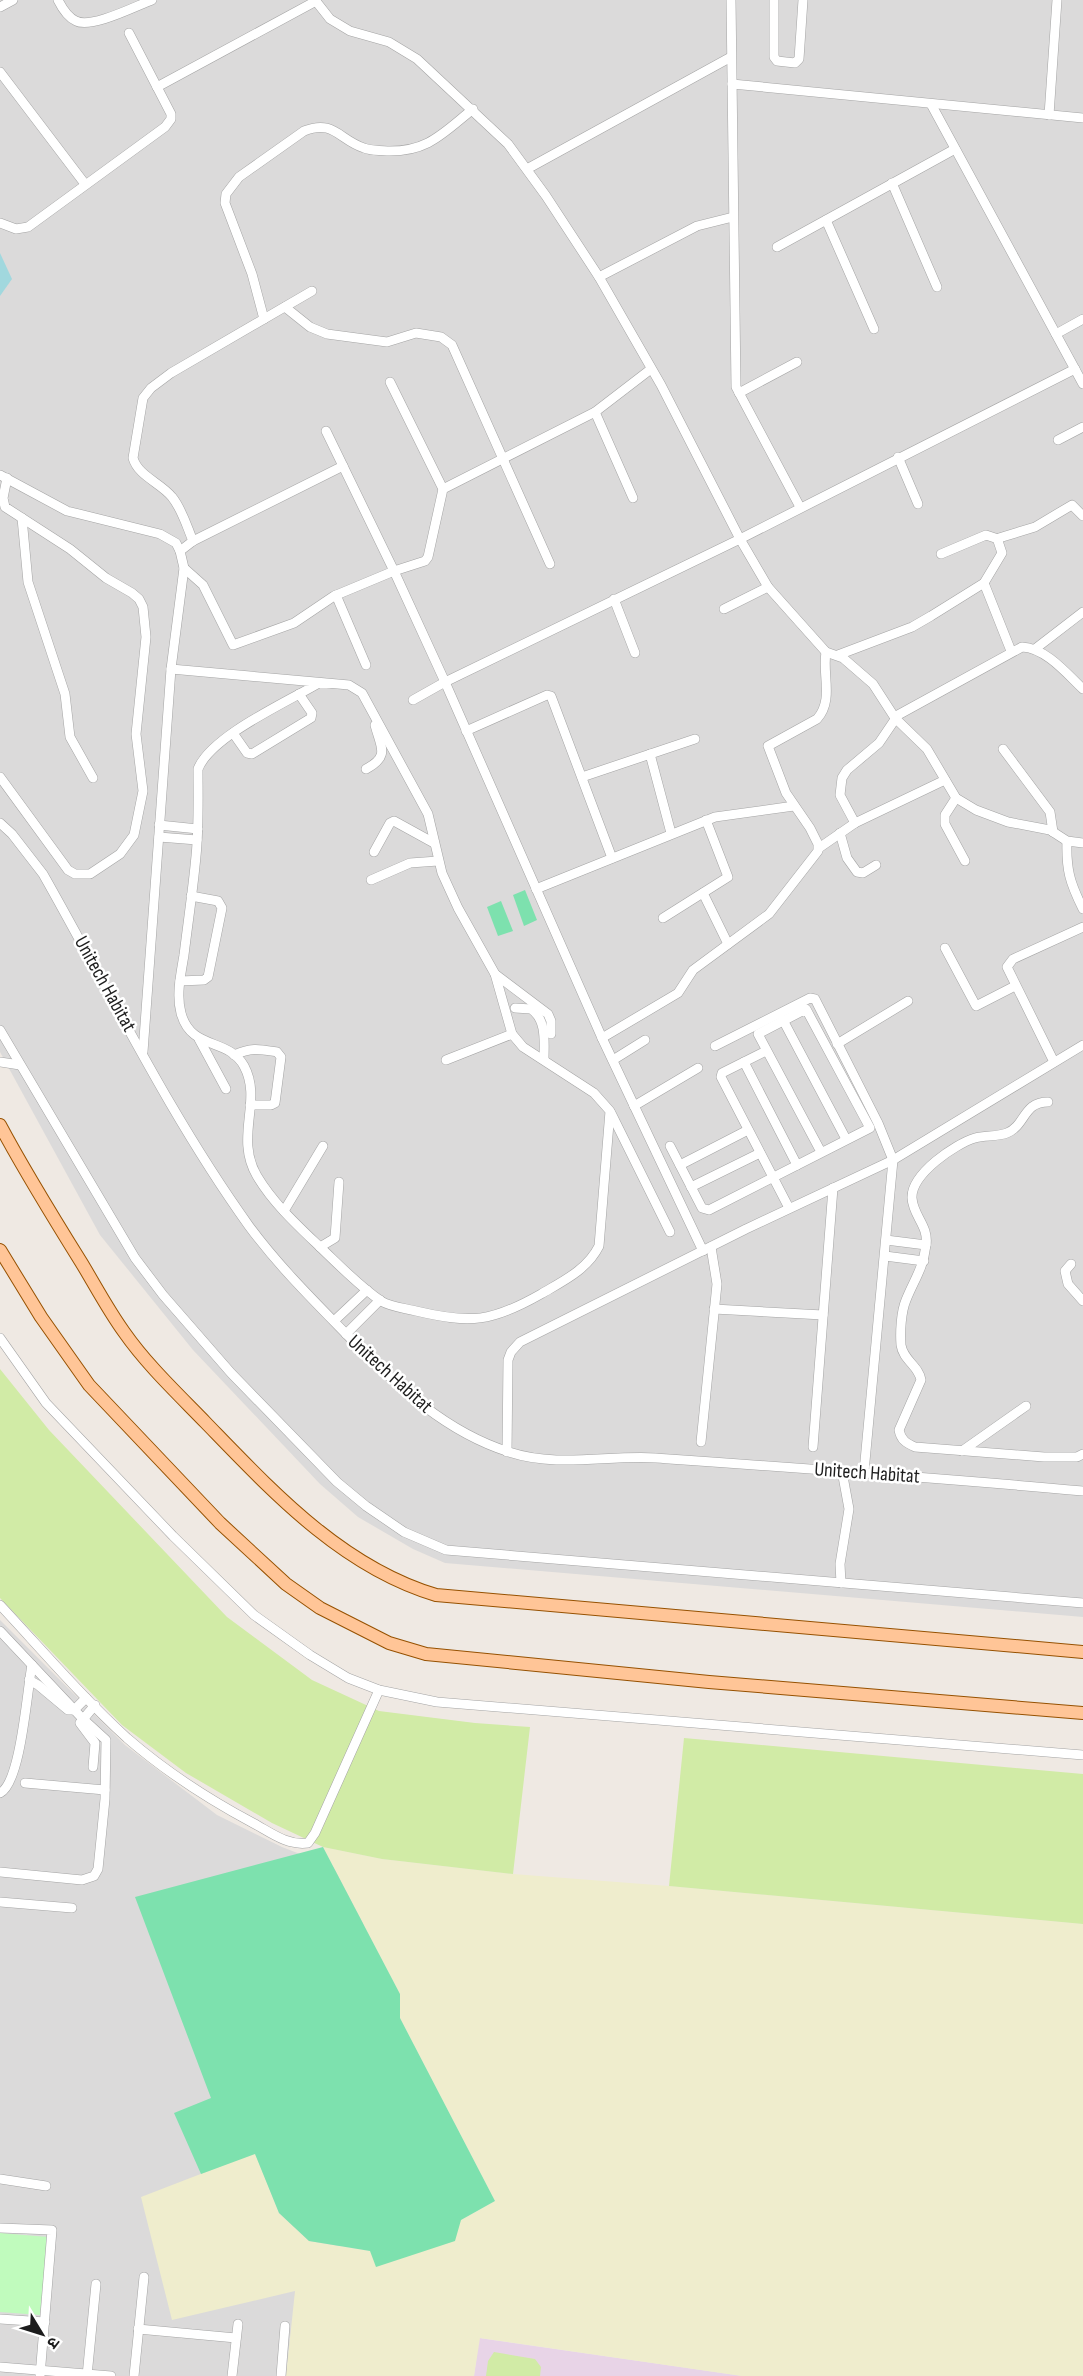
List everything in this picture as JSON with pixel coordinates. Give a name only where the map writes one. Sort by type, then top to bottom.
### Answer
[{"type":"main road","points":[[0,1125],[24,1170],[123,1332],[153,1369],[223,1441],[334,1545],[408,1586],[436,1595],[1083,1652]]},
{"type":"main road","points":[[0,1250],[41,1317],[89,1385],[220,1523],[286,1584],[320,1608],[389,1643],[438,1656],[720,1683],[1083,1713]]},
{"type":"street","points":[[0,7],[13,0]]},
{"type":"street","points":[[58,0],[67,14],[75,21],[90,23],[152,0]]},
{"type":"street","points":[[731,0],[736,380],[739,393],[800,507]]},
{"type":"street","points":[[774,0],[774,57],[777,61],[795,63],[799,59],[802,0]]},
{"type":"street","points":[[1049,115],[1057,0]]},
{"type":"street","points":[[157,87],[316,1],[330,19],[350,31],[389,42],[417,59],[508,144],[599,277],[768,587],[826,652],[838,655],[869,679],[895,718],[927,749],[956,798],[976,810],[1008,822],[1053,832],[1067,841],[1083,843]]},
{"type":"street","points":[[0,224],[16,229],[28,227],[165,127],[171,119],[171,114],[129,33]]},
{"type":"street","points":[[527,169],[731,57]]},
{"type":"street","points":[[0,72],[85,184]]},
{"type":"street","points":[[732,84],[1083,118]]},
{"type":"street","points":[[931,104],[1083,384]]},
{"type":"street","points":[[264,319],[252,274],[225,203],[226,194],[239,177],[304,131],[316,126],[329,127],[362,148],[407,151],[433,141],[473,109]]},
{"type":"street","points":[[777,247],[955,149]]},
{"type":"street","points":[[892,183],[937,287]]},
{"type":"street","points":[[599,277],[697,226],[733,217]]},
{"type":"street","points":[[826,220],[874,329]]},
{"type":"street","points":[[193,541],[174,500],[164,488],[135,466],[133,458],[143,398],[151,388],[171,373],[312,291]]},
{"type":"street","points":[[285,307],[310,327],[327,334],[387,342],[416,333],[441,338],[452,345],[550,564]]},
{"type":"street","points":[[1056,334],[1083,319]]},
{"type":"street","points":[[739,393],[797,362]]},
{"type":"street","points":[[443,489],[596,412],[651,369]]},
{"type":"street","points":[[413,700],[1075,369]]},
{"type":"street","points":[[184,568],[203,585],[233,645],[294,623],[336,595],[425,561],[428,557],[443,489],[390,382]]},
{"type":"street","points":[[596,412],[633,498]]},
{"type":"street","points":[[1058,440],[1083,427]]},
{"type":"street","points":[[326,431],[445,682],[602,1038],[707,1249],[717,1284],[702,1442]]},
{"type":"street","points":[[898,457],[918,504]]},
{"type":"street","points":[[180,551],[193,541],[343,466]]},
{"type":"street","points":[[0,777],[68,870],[75,874],[90,874],[110,861],[128,846],[134,835],[143,791],[136,734],[146,637],[142,607],[139,599],[132,593],[106,578],[70,549],[6,507],[2,502],[3,476],[67,511],[160,534],[176,543],[180,551],[184,568],[171,669],[143,1052]]},
{"type":"street","points":[[941,554],[986,535],[998,539],[1035,527],[1072,505],[1081,511]]},
{"type":"street","points":[[22,518],[28,582],[65,694],[70,737],[93,778]]},
{"type":"street","points":[[838,655],[912,627],[984,583],[1002,553],[998,539]]},
{"type":"street","points":[[984,583],[1011,651]]},
{"type":"street","points":[[724,609],[768,587]]},
{"type":"street","points":[[336,595],[366,665]]},
{"type":"street","points":[[614,599],[636,653]]},
{"type":"street","points":[[1035,649],[1083,612]]},
{"type":"street","points":[[855,823],[840,795],[842,778],[847,770],[879,743],[895,718],[1011,651],[1022,647],[1035,649],[1083,689]]},
{"type":"street","points":[[819,848],[810,828],[786,793],[768,746],[817,719],[820,715],[827,697],[826,652]]},
{"type":"street","points":[[171,669],[349,685],[362,693],[425,806],[438,861],[458,908],[495,974],[512,1034],[523,1047],[544,1059],[604,1102],[670,1232]]},
{"type":"street","points":[[226,1089],[199,1039],[185,1025],[180,1010],[180,981],[198,829],[198,769],[202,760],[213,748],[319,683]]},
{"type":"street","points":[[233,734],[247,753],[252,754],[311,718],[312,713],[299,694]]},
{"type":"street","points":[[466,731],[547,695],[551,696],[612,858]]},
{"type":"street","points":[[366,769],[379,762],[382,753],[372,711]]},
{"type":"street","points":[[582,777],[695,739]]},
{"type":"street","points":[[1003,749],[1050,812],[1053,832]]},
{"type":"street","points":[[650,753],[671,833]]},
{"type":"street","points":[[602,1038],[673,997],[682,989],[693,970],[769,914],[819,848],[855,823],[945,780]]},
{"type":"street","points":[[956,798],[945,815],[945,824],[965,861]]},
{"type":"street","points":[[536,889],[706,820],[794,806]]},
{"type":"street","points":[[663,918],[728,877],[706,820]]},
{"type":"street","points":[[374,852],[390,823],[394,821],[434,843]]},
{"type":"street","name":"Unitech Habitat","points":[[0,823],[12,834],[44,874],[203,1159],[251,1229],[295,1282],[394,1383],[432,1413],[507,1452],[545,1461],[647,1458],[842,1470],[1083,1491]]},
{"type":"street","points":[[159,825],[198,829]]},
{"type":"street","points":[[840,833],[847,858],[857,872],[863,873],[876,865]]},
{"type":"street","points":[[159,837],[197,840]]},
{"type":"street","points":[[1067,841],[1069,879],[1083,909]]},
{"type":"street","points":[[371,880],[410,863],[438,861]]},
{"type":"street","points":[[703,893],[728,944]]},
{"type":"street","points":[[180,981],[204,980],[210,973],[222,908],[218,901],[191,897]]},
{"type":"street","points":[[1054,1062],[1007,967],[1013,959],[1083,927]]},
{"type":"street","points":[[945,948],[976,1006],[1015,986]]},
{"type":"street","points":[[495,974],[548,1014],[551,1021],[551,1034]]},
{"type":"street","points":[[716,1046],[812,997],[878,1123],[893,1160],[864,1472]]},
{"type":"street","points":[[837,1044],[908,1001]]},
{"type":"street","points":[[515,1008],[531,1009],[542,1021],[544,1059]]},
{"type":"street","points":[[670,1146],[702,1208],[709,1210],[772,1177],[796,1165],[821,1152],[846,1139],[870,1126],[806,1009],[758,1033],[821,1152]]},
{"type":"street","points":[[783,1020],[846,1139]]},
{"type":"street","points":[[0,1030],[135,1258],[163,1295],[231,1373],[338,1482],[366,1506],[404,1532],[446,1550],[1083,1603]]},
{"type":"street","points":[[446,1060],[512,1034]]},
{"type":"street","points":[[199,1039],[224,1048],[243,1064],[249,1078],[248,1157],[260,1181],[284,1211],[320,1247],[380,1300],[423,1313],[471,1320],[507,1313],[586,1266],[599,1246],[610,1111]]},
{"type":"street","points":[[613,1060],[645,1040]]},
{"type":"street","points":[[507,1452],[508,1360],[514,1347],[520,1342],[789,1208],[893,1160],[1083,1045]]},
{"type":"street","points":[[234,1055],[248,1048],[256,1048],[277,1052],[281,1057],[275,1103],[250,1106]]},
{"type":"street","points":[[766,1051],[722,1073],[721,1077],[789,1208]]},
{"type":"street","points":[[0,1062],[20,1065]]},
{"type":"street","points":[[744,1062],[796,1165]]},
{"type":"street","points":[[634,1106],[698,1068]]},
{"type":"street","points":[[1048,1102],[1038,1102],[1032,1106],[1010,1132],[971,1140],[932,1164],[923,1171],[915,1186],[912,1197],[914,1208],[928,1235],[924,1261],[904,1306],[902,1351],[921,1374],[921,1380],[899,1430],[900,1437],[915,1448],[1044,1457],[1077,1457],[1083,1454]]},
{"type":"street","points":[[680,1165],[748,1130]]},
{"type":"street","points":[[284,1211],[323,1146]]},
{"type":"street","points":[[692,1187],[760,1153]]},
{"type":"street","points":[[320,1247],[335,1238],[339,1182]]},
{"type":"street","points":[[813,1447],[833,1188]]},
{"type":"street","points":[[886,1240],[926,1245]]},
{"type":"street","points":[[885,1256],[924,1261]]},
{"type":"street","points":[[1071,1264],[1065,1271],[1065,1280],[1083,1301]]},
{"type":"street","points":[[334,1321],[367,1290]]},
{"type":"street","points":[[346,1334],[380,1300]]},
{"type":"street","points":[[714,1309],[823,1315]]},
{"type":"street","points":[[0,1338],[46,1403],[173,1536],[254,1615],[310,1655],[348,1678],[379,1690],[437,1702],[1083,1755]]},
{"type":"street","points":[[962,1451],[1026,1406]]},
{"type":"street","points":[[842,1470],[849,1509],[840,1564],[842,1583]]},
{"type":"street","points":[[0,1605],[86,1698],[126,1737],[173,1774],[242,1817],[288,1841],[302,1844],[308,1843],[312,1838],[379,1690]]},
{"type":"street","points":[[0,1631],[74,1710],[106,1740],[105,1790],[98,1869],[94,1876],[82,1880],[0,1872]]},
{"type":"street","points":[[0,1793],[6,1789],[17,1762],[32,1665]]},
{"type":"street","points":[[29,1680],[38,1685],[62,1708],[68,1710],[74,1710],[86,1698]]},
{"type":"street","points":[[93,1767],[94,1743],[80,1723],[95,1705]]},
{"type":"street","points":[[25,1783],[105,1790]]},
{"type":"street","points":[[0,1902],[72,1908]]},
{"type":"street","points":[[0,2179],[46,2186]]},
{"type":"street","points":[[0,2228],[51,2230],[40,2373]]},
{"type":"street","points":[[134,2376],[144,2277]]},
{"type":"street","points":[[87,2375],[96,2284]]},
{"type":"street","points":[[0,2319],[45,2322]]},
{"type":"street","points":[[232,2376],[238,2324]]},
{"type":"street","points":[[281,2376],[285,2326]]},
{"type":"street","points":[[138,2329],[236,2338]]},
{"type":"street","points":[[0,2367],[40,2373],[111,2376]]},
{"type":"shaded area","points":[[0,0],[1083,0],[1083,1617],[445,1563],[413,1549],[358,1517],[320,1484],[193,1350],[100,1235],[0,1052]]},
{"type":"shaded area","points":[[0,1620],[125,1745],[217,1815],[282,1847],[367,1880],[329,2376],[0,2376]]},
{"type":"shaded area","points":[[323,1847],[382,1859],[513,1874],[1083,1924],[1083,2376],[742,2376],[480,2338],[474,2376],[286,2376],[295,2291],[172,2320],[141,2197],[255,2153],[279,2213],[309,2241],[370,2251],[461,2220],[495,2201],[400,2018],[400,1994]]},
{"type":"shaded area","points":[[479,2338],[743,2376],[474,2376]]},
{"type":"green space","points":[[525,890],[537,920],[524,926],[513,895]]},
{"type":"green space","points":[[501,901],[513,931],[498,936],[487,907]]},
{"type":"green space","points":[[0,1369],[49,1430],[227,1617],[312,1680],[379,1711],[475,1723],[530,1727],[513,1874],[382,1859],[323,1847],[272,1823],[186,1773],[122,1725],[0,1598]]},
{"type":"green space","points":[[684,1738],[1083,1774],[1083,1924],[669,1886]]},
{"type":"green space","points":[[323,1847],[400,1994],[400,2018],[495,2201],[461,2220],[455,2241],[376,2267],[370,2251],[309,2241],[279,2213],[255,2154],[201,2174],[174,2113],[211,2098],[135,1897]]},
{"type":"green space","points":[[0,2233],[48,2237],[40,2315],[0,2312]]},
{"type":"green space","points":[[494,2352],[535,2359],[541,2367],[540,2376],[486,2376],[488,2361]]},
{"type":"water","points":[[0,253],[12,279],[0,296]]}]
